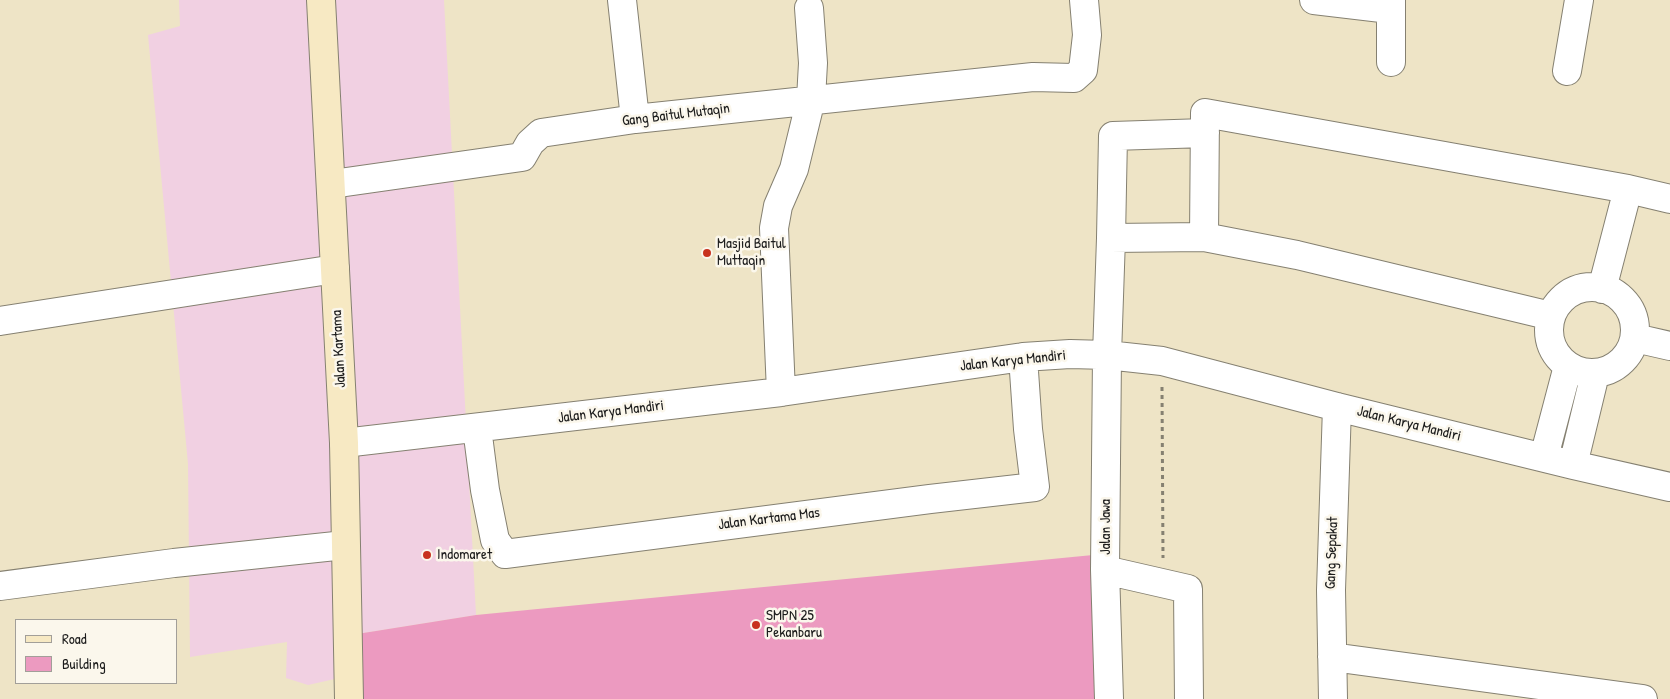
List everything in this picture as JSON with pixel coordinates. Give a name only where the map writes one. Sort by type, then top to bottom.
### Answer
[{"type":"main road","name":"Jalan Kartama","points":[[322,0],[344,443],[349,699]]},
{"type":"street","points":[[622,0],[635,119]]},
{"type":"street","name":"Gang Baitul Mutaqin","points":[[332,184],[522,157],[530,142],[541,133],[635,119],[1033,77],[1074,78],[1083,70],[1087,35],[1084,0]]},
{"type":"street","points":[[1314,0],[1391,5],[1391,62]]},
{"type":"street","points":[[1567,71],[1579,0]]},
{"type":"street","points":[[781,392],[774,228],[778,206],[794,169],[811,99],[813,63],[809,8]]},
{"type":"street","points":[[1204,237],[1205,113],[1628,189],[1670,199]]},
{"type":"street","name":"Jalan Jawa","points":[[1110,699],[1105,570],[1107,355],[1113,136],[1205,133]]},
{"type":"street","points":[[1602,289],[1628,189]]},
{"type":"street","points":[[1111,238],[1204,237],[1297,255],[1551,316]]},
{"type":"street","points":[[0,321],[335,269]]},
{"type":"street","points":[[1596,287],[1602,289],[1610,290],[1622,298],[1630,310],[1635,324],[1634,338],[1630,352],[1621,363],[1609,370],[1595,374],[1580,372],[1568,366],[1557,357],[1551,344],[1548,330],[1551,316],[1558,303],[1568,294],[1582,288],[1596,287]]},
{"type":"street","points":[[1634,338],[1670,346]]},
{"type":"street","name":"Jalan Karya Mandiri","points":[[344,443],[781,392],[1023,358],[1070,354],[1107,355],[1162,361],[1337,407],[1573,465],[1670,486]]},
{"type":"street","name":"Jalan Kartama Mas","points":[[477,428],[485,490],[495,540],[505,554],[1035,487],[1028,429],[1023,358]]},
{"type":"street","points":[[1544,457],[1568,366]]},
{"type":"street","points":[[1573,465],[1595,374]]},
{"type":"street","name":"Gang Sepakat","points":[[1333,699],[1331,590],[1337,407]]},
{"type":"street","points":[[0,586],[174,563],[345,545]]},
{"type":"street","points":[[1105,570],[1188,589],[1189,699]]},
{"type":"street","points":[[1332,658],[1643,699]]},
{"type":"path","points":[[1162,361],[1163,584]]},
{"type":"shaded area","points":[[179,0],[444,0],[476,615],[357,634],[357,674],[308,685],[286,678],[287,642],[190,657],[188,464],[148,35],[180,26]]},
{"type":"building","name":"SMPN 25 Pekanbaru","points":[[1093,555],[1100,699],[359,699],[357,634],[476,615]]},
{"type":"place","name":"Masjid Baitul Muttaqin","points":[[707,253]]},
{"type":"place","name":"Indomaret","points":[[427,555]]},
{"type":"place","name":"SMPN 25 Pekanbaru","points":[[756,625]]}]
